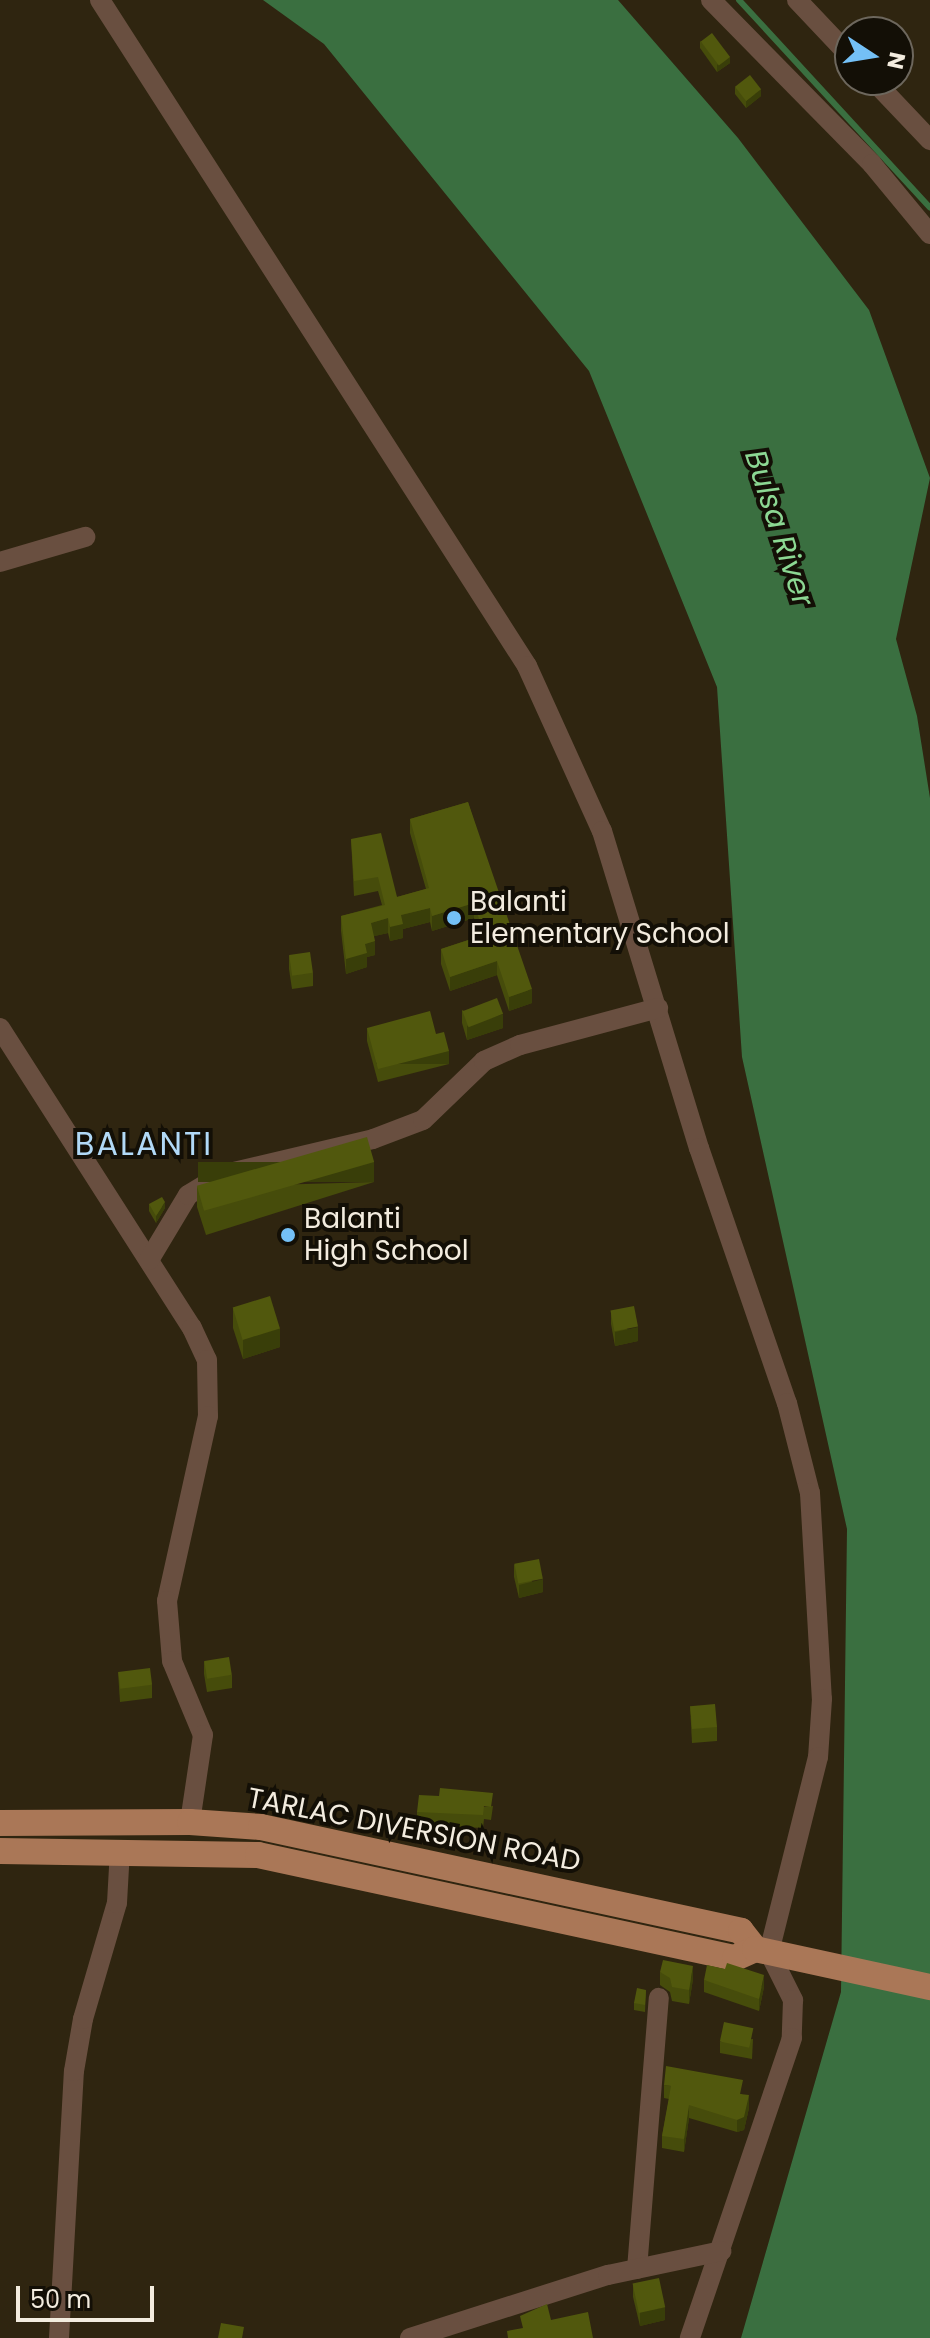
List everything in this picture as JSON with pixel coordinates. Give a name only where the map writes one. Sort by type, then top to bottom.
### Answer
[{"type":"main road","points":[[120,1822],[120,1850]]},
{"type":"main road","name":"TARLAC DIVERSION ROAD","points":[[0,1823],[190,1822],[261,1827],[741,1931],[770,1953]]},
{"type":"main road","points":[[189,1850],[190,1822]]},
{"type":"main road","name":"TARLAC DIVERSION ROAD","points":[[0,1851],[189,1850],[258,1855],[735,1958],[770,1953],[930,1987]]},
{"type":"street","points":[[100,0],[527,666],[602,831],[787,1403],[810,1493],[822,1699],[818,1757],[770,1953],[793,2000],[792,2038],[690,2338]]},
{"type":"street","points":[[711,0],[872,164],[930,234]]},
{"type":"street","points":[[797,0],[834,39]]},
{"type":"street","points":[[888,96],[930,140]]},
{"type":"street","points":[[0,562],[85,537]]},
{"type":"street","points":[[149,1260],[188,1195],[221,1175],[373,1139],[423,1120],[484,1061],[520,1045],[658,1008]]},
{"type":"street","points":[[0,1028],[192,1328],[207,1360],[210,1387],[167,1601],[172,1661],[203,1735],[190,1822]]},
{"type":"street","points":[[59,2338],[74,2071],[83,2019],[117,1903],[120,1850]]},
{"type":"street","points":[[637,2269],[659,1998]]},
{"type":"street","points":[[410,2338],[637,2269],[722,2251]]},
{"type":"water","name":"Bulsa River","points":[[263,0],[618,0],[738,138],[869,310],[930,478],[896,639],[917,716],[930,798],[930,2338],[741,2338],[841,1992],[847,1529],[742,1057],[717,687],[589,371],[324,44]]},
{"type":"building","points":[[712,33],[730,57],[719,65],[701,41]]},
{"type":"building","points":[[750,75],[761,89],[746,101],[735,87]]},
{"type":"building","points":[[468,802],[532,989],[509,997],[497,961],[450,977],[441,949],[484,935],[474,903],[432,916],[430,908],[401,915],[403,924],[390,927],[388,918],[371,923],[375,941],[365,944],[367,953],[346,959],[341,916],[385,905],[378,877],[354,881],[351,839],[381,833],[397,897],[429,888],[410,819]]},
{"type":"building","points":[[310,952],[313,973],[292,976],[289,955]]},
{"type":"building","points":[[497,998],[503,1014],[469,1027],[462,1011]]},
{"type":"building","points":[[430,1011],[436,1034],[444,1032],[449,1051],[378,1069],[367,1028]]},
{"type":"building","points":[[367,1137],[374,1162],[204,1211],[197,1186]]},
{"type":"building","points":[[162,1197],[165,1202],[156,1216],[149,1204]]},
{"type":"building","points":[[270,1296],[280,1329],[243,1340],[233,1307]]},
{"type":"building","points":[[634,1306],[638,1327],[614,1331],[610,1311]]},
{"type":"building","points":[[539,1559],[543,1579],[518,1583],[514,1564]]},
{"type":"building","points":[[229,1657],[232,1675],[207,1679],[204,1661]]},
{"type":"building","points":[[150,1668],[152,1685],[120,1689],[118,1672]]},
{"type":"building","points":[[715,1704],[717,1727],[692,1729],[690,1706]]},
{"type":"building","points":[[440,1788],[493,1793],[491,1807],[484,1806],[483,1815],[417,1812],[419,1795],[439,1796]]},
{"type":"building","points":[[663,1960],[693,1966],[689,1990],[672,1987],[670,1978],[660,1972]]},
{"type":"building","points":[[727,1963],[764,1975],[759,1999],[704,1980],[707,1965],[725,1969]]},
{"type":"building","points":[[637,1988],[646,1990],[645,2005],[634,2003]]},
{"type":"building","points":[[724,2022],[753,2028],[749,2048],[720,2042]]},
{"type":"building","points":[[666,2066],[743,2080],[740,2094],[749,2095],[744,2117],[737,2120],[689,2105],[684,2139],[662,2136],[671,2086],[664,2085]]},
{"type":"building","points":[[659,2278],[665,2307],[639,2313],[633,2284]]},
{"type":"building","points":[[547,2304],[551,2320],[588,2312],[593,2338],[508,2338],[507,2331],[523,2328],[520,2316]]},
{"type":"building","points":[[221,2323],[244,2327],[242,2338],[218,2338]]},
{"type":"waterway","points":[[739,0],[930,208]]},
{"type":"place","name":"Balanti Elementary School","points":[[454,918]]},
{"type":"place","name":"Balanti High School","points":[[288,1235]]},
{"type":"district","name":"BALANTI","points":[[144,1144]]}]
